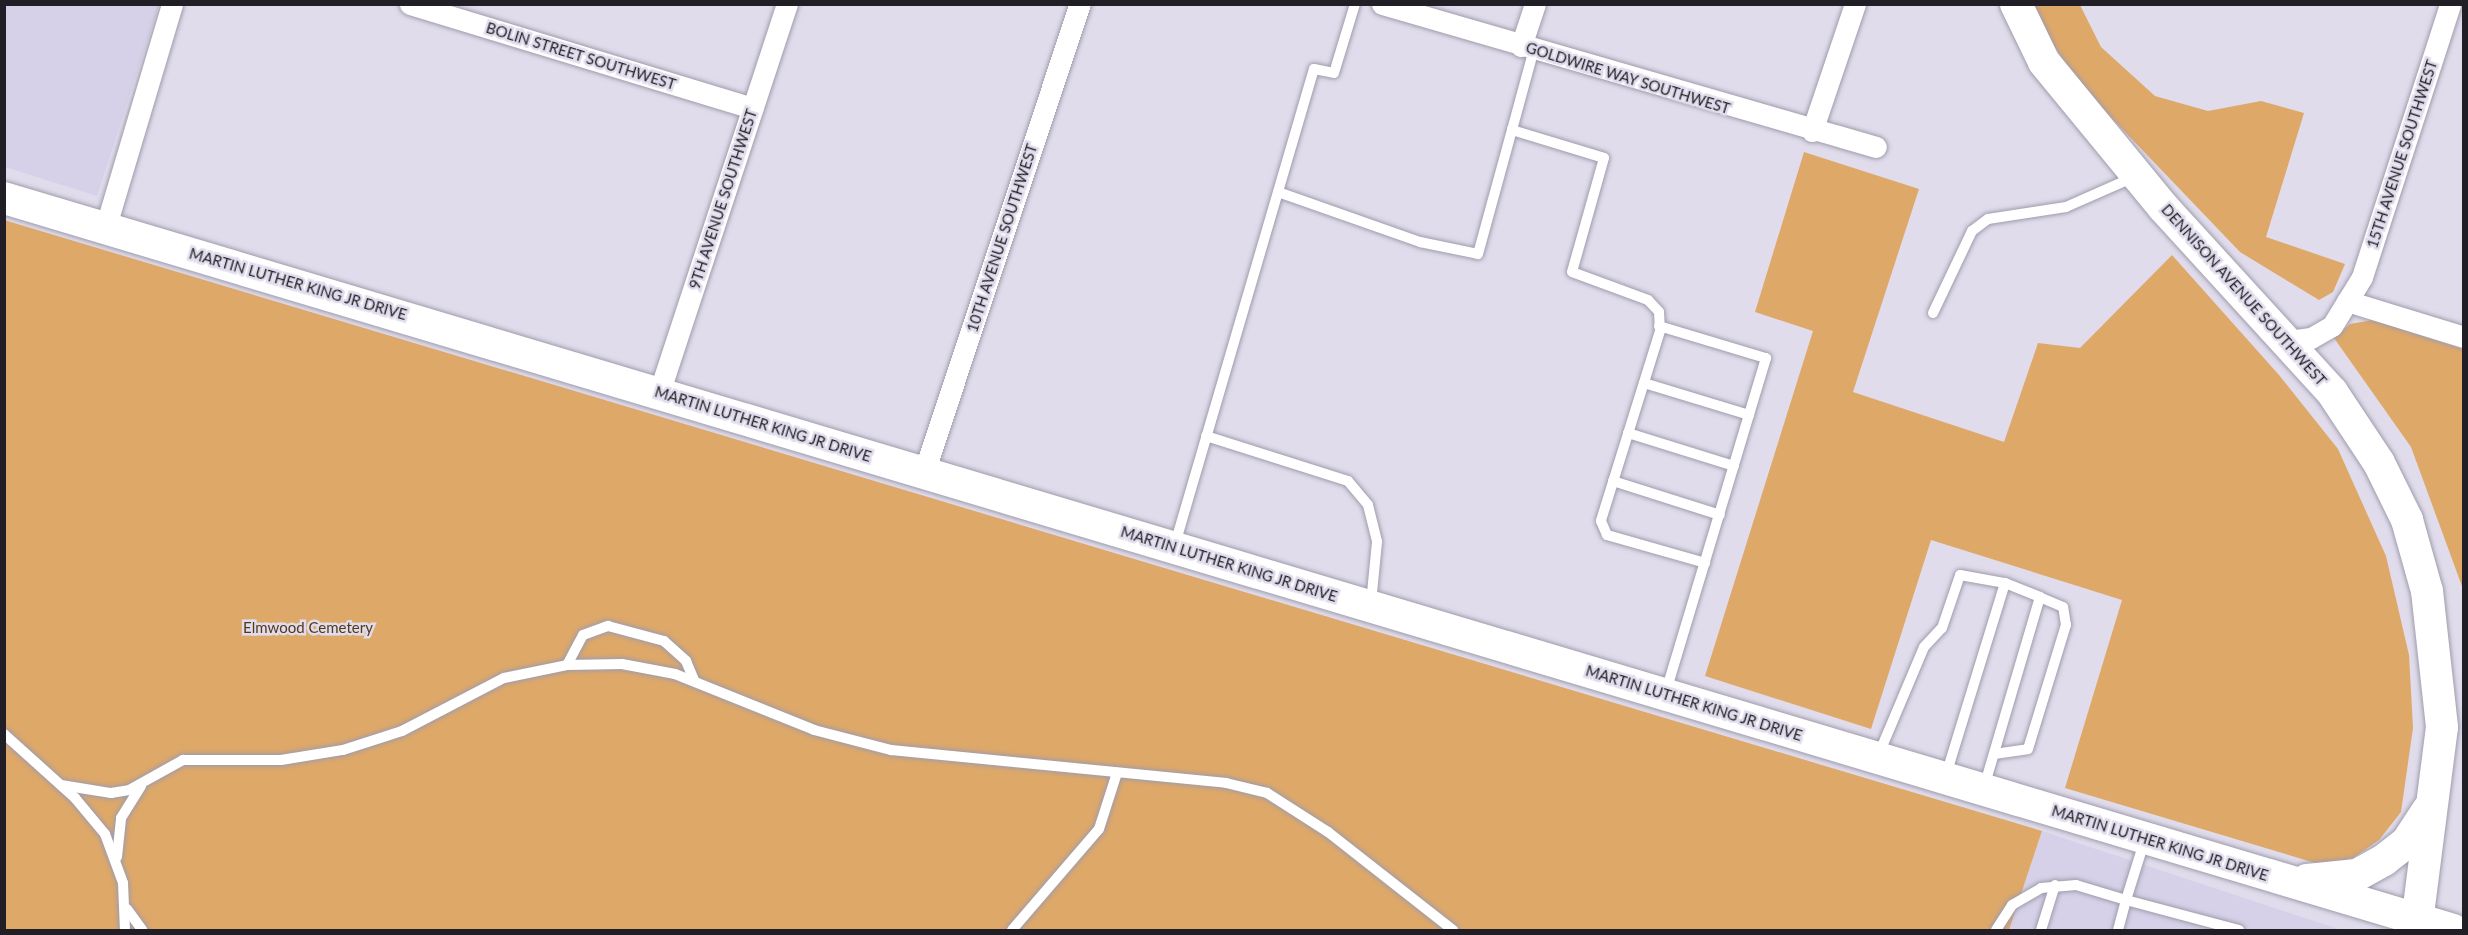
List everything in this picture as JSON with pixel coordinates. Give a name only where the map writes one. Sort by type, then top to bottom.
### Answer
[{"type":"main road","name":"DENNISON AVENUE SOUTHWEST","points":[[2016,4],[2044,62],[2137,175],[2289,341],[2332,392],[2379,463],[2407,520],[2427,591],[2442,728],[2416,925]]},
{"type":"main road","name":"MARTIN LUTHER KING JR DRIVE","points":[[4,198],[2145,838],[2287,881],[2416,925],[2452,930]]},
{"type":"main road","points":[[2287,881],[2357,875],[2407,842],[2432,804]]},
{"type":"street","points":[[105,229],[172,4]]},
{"type":"street","name":"BOLIN STREET SOUTHWEST","points":[[410,4],[753,108]]},
{"type":"street","name":"9TH AVENUE SOUTHWEST","points":[[659,393],[787,4]]},
{"type":"street","name":"10TH AVENUE SOUTHWEST","points":[[924,472],[1080,4]]},
{"type":"street","name":"GOLDWIRE WAY SOUTHWEST","points":[[1382,4],[1812,131],[1876,147]]},
{"type":"street","points":[[1528,47],[1535,4]]},
{"type":"street","points":[[1812,131],[1855,4]]},
{"type":"street","name":"15TH AVENUE SOUTHWEST","points":[[2289,341],[2311,338],[2332,326],[2362,277],[2450,4]]},
{"type":"street","points":[[2348,301],[2463,337]]},
{"type":"lane","points":[[1174,547],[1314,69],[1334,73],[1355,4]]},
{"type":"lane","points":[[1278,192],[1420,242],[1478,254],[1512,129],[1528,47]]},
{"type":"lane","points":[[1512,129],[1604,158],[1572,272],[1648,300],[1659,312],[1659,326],[1644,383],[1601,521],[1606,535],[1705,563]]},
{"type":"lane","points":[[1933,313],[1972,231],[1988,219],[2066,207],[2103,195],[2137,175]]},
{"type":"lane","points":[[1659,326],[1766,358],[1665,695]]},
{"type":"lane","points":[[1644,383],[1749,415]]},
{"type":"lane","points":[[1628,433],[1734,466]]},
{"type":"lane","points":[[1206,436],[1348,481],[1368,504],[1377,542],[1371,606]]},
{"type":"lane","points":[[1613,481],[1720,515]]},
{"type":"lane","points":[[1877,758],[1924,647],[1942,628],[1960,575],[2005,583],[2063,607],[2066,625],[2028,749],[1994,754]]},
{"type":"lane","points":[[1945,778],[2005,583]]},
{"type":"lane","points":[[1983,790],[2040,597]]},
{"type":"lane","points":[[567,665],[583,636],[608,626],[664,641],[686,661],[694,680]]},
{"type":"lane","points":[[61,785],[111,793],[144,782],[183,760],[281,760],[351,748],[402,731],[504,678],[567,665],[622,664],[694,680],[814,730],[891,750],[1226,783],[1267,793],[1328,832],[1453,930]]},
{"type":"lane","points":[[4,734],[61,785],[105,834],[117,860],[127,909],[125,930]]},
{"type":"lane","points":[[1012,930],[1099,829],[1117,773]]},
{"type":"lane","points":[[117,860],[121,818],[144,782]]},
{"type":"lane","points":[[2118,930],[2145,838]]},
{"type":"lane","points":[[2041,930],[2055,885]]},
{"type":"lane","points":[[1996,930],[2024,894],[2055,885],[2126,900],[2238,930]]},
{"type":"lane","points":[[127,909],[142,930]]},
{"type":"shaded area","points":[[4,5],[159,5],[97,196],[5,167]]},
{"type":"shaded area","points":[[2042,831],[2341,930],[2009,930]]},
{"type":"green space","points":[[2034,5],[2080,5],[2101,47],[2155,96],[2208,111],[2261,101],[2304,113],[2266,237],[2345,264],[2333,292],[2319,300],[2240,252],[2081,86],[2048,37]]},
{"type":"green space","points":[[1804,152],[1919,189],[1853,392],[2004,442],[2038,343],[2080,348],[2172,255],[2279,375],[2338,449],[2386,556],[2409,655],[2413,728],[2401,812],[2379,840],[2353,858],[2322,865],[2065,788],[2122,600],[1931,540],[1871,729],[1705,676],[1813,331],[1755,312]]},
{"type":"green space","name":"Elmwood Cemetery","points":[[4,220],[2042,831],[2009,930],[5,930]]},
{"type":"green space","points":[[2373,320],[2463,349],[2463,589],[2411,447],[2334,338],[2350,324]]}]
